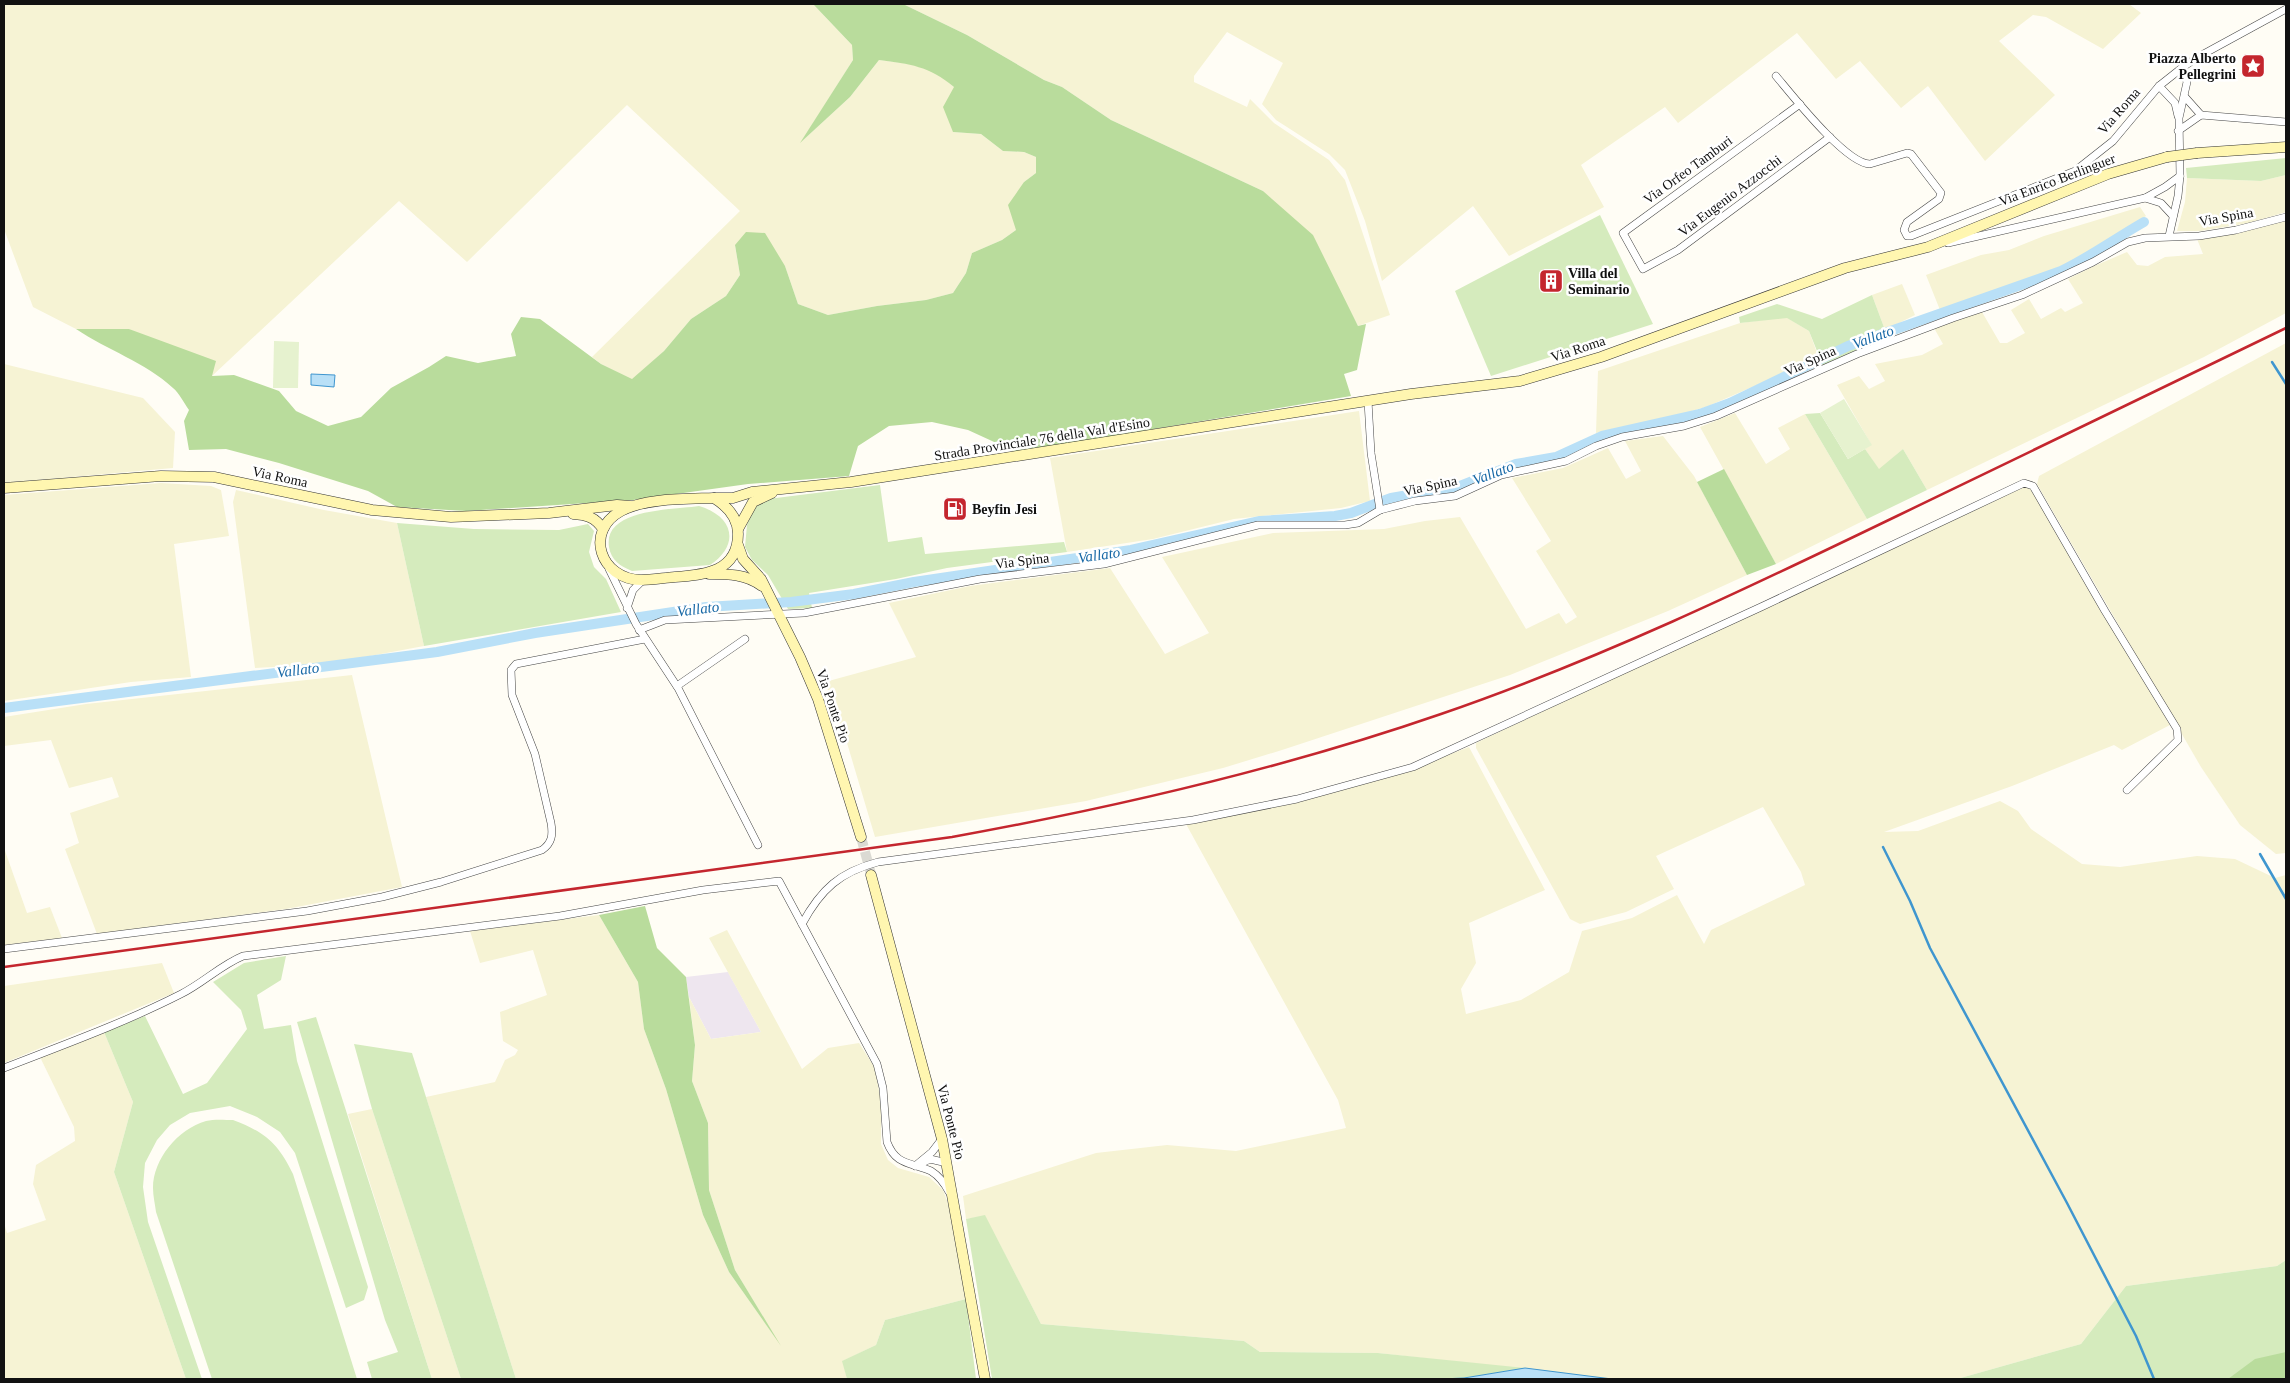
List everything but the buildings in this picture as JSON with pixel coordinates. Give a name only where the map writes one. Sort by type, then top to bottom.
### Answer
[{"type":"main road","name":"Via Enrico Berlinguer","points":[[1845,268],[1928,247],[2108,174],[2167,157],[2286,147]]},
{"type":"main road","name":"Via Roma","points":[[1308,411],[1368,401],[1482,387],[1529,378],[1601,357],[1845,268]]},
{"type":"main road","name":"Strada Provinciale 76 della Val d'Esino","points":[[550,513],[617,505],[632,506],[714,498],[733,498],[752,492],[852,482],[1308,411]]},
{"type":"main road","name":"Via Roma","points":[[4,488],[161,476],[214,477],[372,510],[450,518],[550,513]]},
{"type":"main road","name":"Strada Provinciale 76 della Val d'Esino","points":[[738,529],[754,502],[780,490]]},
{"type":"main road","points":[[706,574],[730,560],[738,545],[738,529],[728,507],[714,498]]},
{"type":"main road","name":"Strada Provinciale 76 della Val d'Esino","points":[[603,529],[610,518],[632,506]]},
{"type":"main road","points":[[550,513],[591,517],[598,521],[603,529],[601,554],[609,569],[629,579],[644,580],[706,574],[741,575],[753,579],[767,592]]},
{"type":"main road","name":"Via Ponte Pio","points":[[738,545],[743,559],[754,570],[779,612],[818,699],[860,837]]},
{"type":"main road","name":"Via Ponte Pio","points":[[871,875],[942,1139],[985,1379]]},
{"type":"street","name":"Via Roma","points":[[1830,137],[1854,159],[1864,164],[1911,154],[1940,190],[1939,199],[1907,222],[1904,230],[1907,236],[1915,236],[2075,171],[2113,141],[2159,86],[2183,67],[2286,9]]},
{"type":"street","points":[[2169,236],[2180,176],[2178,131],[2187,82],[2183,67]]},
{"type":"street","points":[[1776,76],[1830,137]]},
{"type":"street","points":[[2159,86],[2175,103],[2179,118]]},
{"type":"street","points":[[2185,97],[2201,115]]},
{"type":"street","name":"Via Orfeo Tamburi","points":[[1643,268],[1623,232],[1800,104]]},
{"type":"street","points":[[2178,131],[2201,115],[2286,122]]},
{"type":"street","name":"Via Eugenio Azzocchi","points":[[1643,268],[1678,250],[1830,137]]},
{"type":"street","points":[[1928,247],[2145,198],[2166,187],[2180,176]]},
{"type":"street","points":[[2145,198],[2161,204],[2173,216]]},
{"type":"street","name":"Via Spina","points":[[637,627],[665,620],[706,616],[779,612],[804,613],[980,579],[1104,564],[1258,525],[1345,525],[1358,523],[1380,508],[1454,496],[1501,475],[1566,461],[1596,446],[1622,438],[1684,426],[1716,416],[1857,354],[2022,295],[2093,262],[2128,242],[2169,236],[2199,236],[2236,230],[2286,217]]},
{"type":"street","points":[[1368,401],[1371,453],[1380,508]]},
{"type":"street","points":[[802,924],[814,901],[836,879],[869,864],[1193,820],[1297,799],[1413,767],[2024,483],[2033,486],[2105,611],[2177,729],[2178,740],[2127,790]]},
{"type":"street","points":[[609,569],[637,627],[677,686],[758,845]]},
{"type":"street","points":[[628,610],[633,590],[644,580]]},
{"type":"street","points":[[4,949],[306,910],[382,897],[441,882],[542,850],[551,840],[551,823],[535,754],[512,695],[511,670],[516,664],[645,639]]},
{"type":"street","points":[[677,686],[745,639]]},
{"type":"street","points":[[4,1068],[118,1023],[183,993],[233,960],[254,954],[560,916],[703,890],[779,881],[877,1064],[882,1080],[887,1142],[890,1150],[895,1158],[932,1172],[942,1181],[953,1200]]},
{"type":"street","points":[[914,1165],[932,1152],[942,1139]]},
{"type":"street","points":[[914,1165],[930,1159],[947,1162]]},
{"type":"street","points":[[932,1172],[940,1170],[947,1162]]},
{"type":"shaded area","points":[[4,4],[813,4],[852,45],[853,60],[802,141],[850,97],[879,60],[918,65],[940,75],[954,87],[953,132],[981,134],[1003,151],[1024,152],[1036,157],[1036,173],[1024,182],[1016,230],[1002,240],[972,253],[966,273],[953,293],[926,300],[828,315],[798,304],[785,266],[735,246],[740,275],[726,296],[691,319],[664,351],[632,380],[601,364],[592,357],[740,211],[627,105],[467,262],[399,201],[212,376],[129,329],[76,329],[33,307],[4,229]]},
{"type":"shaded area","points":[[903,4],[2129,4],[2141,13],[2103,49],[2046,17],[2033,15],[1999,41],[2055,95],[1985,161],[1928,86],[1901,108],[1860,61],[1836,79],[1797,33],[1678,123],[1665,107],[1581,165],[1604,207],[1509,256],[1473,206],[1382,281],[1365,221],[1345,170],[1329,154],[1276,120],[1262,104],[1283,63],[1227,32],[1194,76],[1194,82],[1247,107],[1250,99],[1274,123],[1329,160],[1345,180],[1390,315],[1358,326],[1335,283],[1263,191],[1111,120],[1062,87],[1044,80],[967,35]]},
{"type":"shaded area","points":[[2286,175],[2286,212],[2249,223],[2200,231],[2177,231],[2185,202],[2187,178],[2261,181]]},
{"type":"shaded area","points":[[2140,207],[2146,216],[2091,251],[2056,269],[1940,310],[1926,275],[1981,255],[2009,250],[2044,236]]},
{"type":"shaded area","points":[[2286,220],[2286,313],[2204,357],[1927,490],[1903,449],[1879,470],[1865,449],[1871,444],[1837,385],[1859,376],[1869,389],[1885,381],[1875,364],[1922,355],[1943,344],[1934,328],[1982,312],[2000,343],[2007,343],[2025,333],[2011,310],[2029,299],[2041,319],[2061,308],[2065,312],[2083,303],[2068,279],[2092,267],[2127,252],[2137,265],[2148,266],[2165,257],[2203,254],[2197,239]]},
{"type":"shaded area","points":[[1902,284],[1915,315],[1885,330],[1872,295]]},
{"type":"shaded area","points":[[1786,317],[1809,331],[1817,353],[1773,378],[1706,407],[1652,422],[1596,433],[1598,371],[1740,323]]},
{"type":"shaded area","points":[[2286,343],[2286,853],[2276,854],[2240,825],[2201,767],[2037,484],[2039,476]]},
{"type":"shaded area","points":[[4,364],[143,398],[175,432],[173,468],[4,483]]},
{"type":"shaded area","points":[[1359,411],[1370,501],[1341,508],[1234,519],[1153,539],[1067,552],[1050,458]]},
{"type":"shaded area","points":[[1735,413],[1766,464],[1790,449],[1778,428],[1805,414],[1867,519],[1776,564],[1700,427]]},
{"type":"shaded area","points":[[1663,436],[1694,476],[1747,575],[1668,611],[1510,675],[1223,768],[1086,801],[875,837],[847,743],[825,682],[916,657],[889,603],[970,586],[1110,568],[1165,654],[1209,633],[1162,557],[1273,533],[1384,529],[1425,521],[1460,517],[1526,629],[1559,613],[1566,624],[1577,617],[1536,551],[1551,541],[1512,478],[1563,468],[1608,448],[1626,479],[1641,471],[1625,441]]},
{"type":"shaded area","points":[[161,483],[211,486],[221,490],[229,536],[174,544],[191,677],[131,682],[4,701],[4,495]]},
{"type":"shaded area","points":[[2024,484],[2033,490],[2170,725],[2122,750],[2114,745],[2012,786],[1884,832],[1918,831],[2000,801],[2018,811],[2031,829],[2082,864],[2120,867],[2197,856],[2235,859],[2275,878],[2286,875],[2286,1260],[2277,1266],[2126,1286],[2081,1344],[1957,1379],[1612,1379],[1378,1353],[1260,1352],[1244,1341],[1041,1324],[985,1216],[966,1219],[963,1196],[1096,1153],[1167,1145],[1236,1151],[1346,1128],[1338,1100],[1186,824],[1396,775],[1469,747],[1545,890],[1469,923],[1476,963],[1461,989],[1466,1014],[1521,1000],[1569,972],[1582,931],[1632,918],[1677,895],[1704,944],[1711,930],[1805,885],[1801,872],[1763,807],[1656,856],[1674,889],[1626,912],[1580,924],[1570,919],[1476,748],[1476,743]]},
{"type":"shaded area","points":[[236,490],[324,510],[397,523],[424,646],[327,664],[255,668],[233,502]]},
{"type":"shaded area","points":[[352,675],[402,887],[286,909],[97,934],[65,849],[79,843],[70,813],[119,797],[112,777],[69,788],[51,740],[4,746],[4,717],[86,704]]},
{"type":"shaded area","points":[[4,848],[27,913],[50,907],[62,938],[4,945]]},
{"type":"shaded area","points":[[599,915],[638,982],[644,1029],[666,1089],[703,1215],[729,1272],[775,1337],[735,1270],[709,1190],[708,1123],[692,1081],[695,1045],[689,997],[711,1039],[761,1032],[709,938],[727,930],[802,1069],[828,1048],[859,1043],[875,1068],[881,1102],[881,1144],[888,1160],[898,1168],[929,1177],[943,1190],[949,1206],[966,1299],[885,1320],[876,1345],[843,1361],[847,1379],[516,1379],[426,1097],[495,1082],[505,1060],[515,1055],[518,1050],[503,1041],[500,1012],[547,995],[533,950],[480,963],[470,931]]},
{"type":"shaded area","points":[[162,963],[174,993],[4,1063],[4,986]]},
{"type":"shaded area","points":[[728,972],[761,1032],[711,1039],[689,997],[686,977]]},
{"type":"shaded area","points":[[104,1032],[133,1102],[114,1172],[186,1379],[4,1379],[4,1223],[7,1233],[46,1220],[33,1184],[36,1165],[75,1141],[74,1127],[40,1057]]},
{"type":"shaded area","points":[[372,1109],[461,1379],[432,1379],[348,1114]]},
{"type":"green space","points":[[813,4],[903,4],[967,35],[1044,80],[1062,87],[1111,120],[1263,191],[1313,235],[1358,326],[1366,324],[1357,370],[1344,374],[1351,396],[1016,452],[968,430],[932,422],[889,426],[858,446],[849,476],[748,484],[633,500],[466,511],[397,507],[368,491],[279,463],[226,449],[189,450],[184,421],[189,410],[175,390],[138,363],[76,329],[129,329],[216,361],[212,376],[234,375],[279,391],[296,411],[328,426],[361,417],[391,388],[446,356],[478,363],[516,356],[511,334],[521,317],[540,319],[601,364],[632,379],[664,351],[691,319],[726,296],[740,275],[735,245],[746,232],[765,233],[785,266],[798,304],[828,315],[926,300],[953,293],[966,273],[972,253],[1002,240],[1016,230],[1008,205],[1024,182],[1036,173],[1036,157],[1024,152],[1003,151],[981,134],[953,132],[943,107],[954,87],[936,74],[919,67],[879,60],[850,97],[800,143],[853,60],[852,45]]},
{"type":"green space","points":[[2286,158],[2286,175],[2261,181],[2187,178],[2186,168]]},
{"type":"green space","points":[[1600,215],[1653,324],[1491,376],[1455,291]]},
{"type":"green space","points":[[1872,295],[1885,330],[1890,338],[1823,366],[1809,331],[1787,318],[1740,323],[1739,317],[1777,304],[1822,319]]},
{"type":"green space","points":[[274,341],[299,342],[298,388],[273,388]]},
{"type":"green space","points":[[1844,399],[1872,445],[1848,459],[1820,413]]},
{"type":"green space","points":[[1820,413],[1848,459],[1865,449],[1879,469],[1903,449],[1927,490],[1867,519],[1805,414]]},
{"type":"green space","points":[[1724,469],[1776,564],[1747,575],[1697,482]]},
{"type":"green space","points":[[880,485],[888,542],[922,537],[925,554],[1064,542],[1067,552],[947,568],[896,579],[809,593],[812,608],[788,609],[768,575],[752,560],[745,547],[747,525],[754,508],[768,499]]},
{"type":"green space","points":[[699,506],[719,516],[729,531],[729,540],[726,548],[720,557],[710,565],[632,571],[620,565],[612,556],[609,547],[610,534],[617,525],[628,518],[658,510]]},
{"type":"green space","points":[[397,523],[474,529],[559,530],[588,524],[594,531],[589,552],[594,567],[606,579],[621,612],[424,646]]},
{"type":"green space","points":[[645,906],[657,948],[686,977],[695,1045],[692,1081],[708,1123],[709,1190],[735,1270],[781,1346],[729,1272],[703,1215],[666,1089],[644,1029],[638,982],[599,915]]},
{"type":"green space","points":[[286,956],[281,980],[257,995],[264,1029],[291,1025],[297,1061],[368,1287],[364,1300],[346,1308],[295,1153],[280,1132],[257,1117],[230,1106],[190,1113],[170,1125],[157,1140],[145,1163],[143,1187],[148,1222],[202,1379],[186,1379],[114,1172],[133,1102],[104,1032],[145,1016],[183,1094],[207,1083],[247,1029],[241,1010],[213,982],[244,963]]},
{"type":"green space","points":[[316,1017],[432,1379],[372,1379],[367,1362],[398,1352],[385,1320],[297,1022]]},
{"type":"green space","points":[[354,1044],[412,1053],[516,1379],[461,1379],[372,1109]]},
{"type":"green space","points":[[233,1120],[254,1129],[276,1146],[293,1174],[357,1379],[212,1379],[156,1212],[153,1188],[157,1166],[162,1156],[177,1138],[196,1125],[206,1121]]},
{"type":"green space","points":[[985,1215],[1041,1324],[1244,1341],[1260,1352],[1378,1353],[1525,1368],[1464,1378],[1441,1379],[992,1379],[966,1219]]},
{"type":"green space","points":[[2286,1260],[2286,1379],[1957,1379],[2081,1344],[2126,1286],[2277,1266]]},
{"type":"green space","points":[[966,1299],[976,1379],[847,1379],[842,1361],[876,1345],[885,1320]]},
{"type":"green space","points":[[2286,1352],[2286,1379],[2228,1379],[2255,1359]]},
{"type":"water","points":[[311,374],[335,375],[334,387],[311,385]]},
{"type":"water","points":[[1525,1368],[1612,1379],[1441,1379],[1464,1378]]},
{"type":"waterway","name":"Vallato","points":[[4,708],[437,652],[535,633],[706,607],[791,602],[854,594],[914,582],[1131,550],[1260,521],[1335,516],[1351,513],[1391,498],[1460,486],[1516,464],[1556,457],[1602,436],[1700,414],[1730,403],[1848,346],[2061,271],[2144,222]]},
{"type":"waterway","points":[[2272,362],[2286,384]]},
{"type":"waterway","points":[[1883,847],[1910,901],[1930,948],[2067,1203],[2136,1336],[2154,1379]]},
{"type":"waterway","points":[[2260,854],[2286,899]]},
{"type":"tunnel","points":[[861,837],[871,874]]},
{"type":"railway","points":[[4,967],[952,837],[1076,813],[1199,785],[1321,752],[1381,734],[1500,693],[1672,622],[1841,543],[2286,328]]},
{"type":"place","name":"Piazza Alberto Pellegrini","points":[[2253,66]]},
{"type":"place","name":"Villa del Seminario","points":[[1551,281]]},
{"type":"place","name":"Beyfin Jesi","points":[[955,509]]}]
